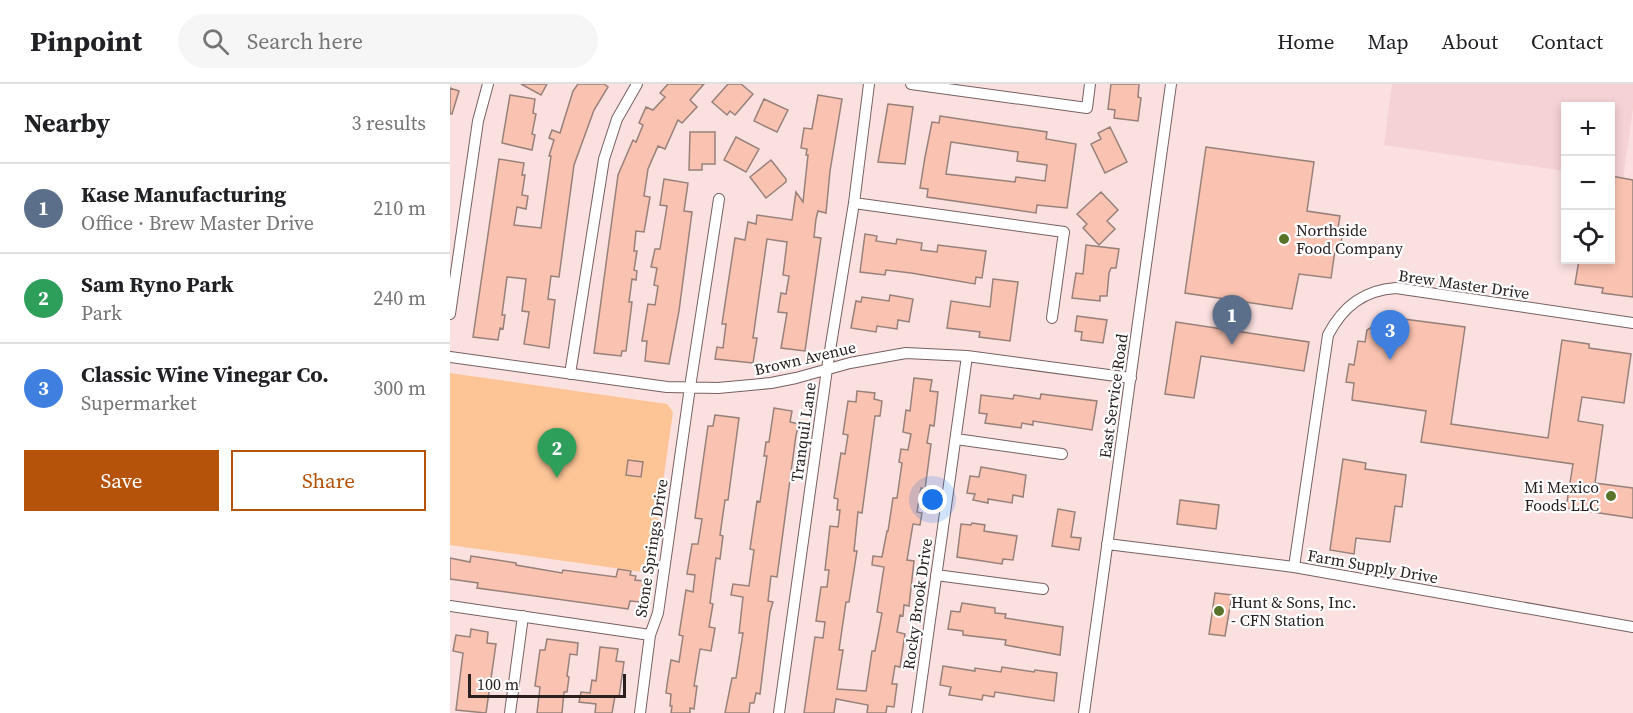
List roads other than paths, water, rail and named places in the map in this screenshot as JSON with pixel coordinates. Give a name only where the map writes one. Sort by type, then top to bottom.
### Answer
[{"type":"street","points":[[450,314],[478,121],[488,84]]},
{"type":"street","points":[[570,374],[604,159],[617,119],[637,84]]},
{"type":"street","name":"Tranquil Lane","points":[[779,713],[827,369],[854,203],[869,84]]},
{"type":"street","points":[[911,84],[1087,108],[1090,84]]},
{"type":"street","name":"East Service Road","points":[[1084,713],[1171,84]]},
{"type":"street","name":"Stone Springs Drive","points":[[640,713],[650,635],[658,613],[719,199]]},
{"type":"street","points":[[854,203],[1064,232],[1052,318]]},
{"type":"street","name":"Brew Master Drive","points":[[1294,567],[1328,335],[1340,315],[1365,294],[1396,288],[1633,323]]},
{"type":"street","name":"Brown Avenue","points":[[450,357],[667,387],[746,386],[788,380],[850,363],[906,353],[967,356],[1131,378]]},
{"type":"street","name":"Rocky Brook Drive","points":[[917,713],[967,356]]},
{"type":"street","points":[[956,439],[1062,454]]},
{"type":"street","name":"Farm Supply Drive","points":[[1107,544],[1294,567],[1633,627]]},
{"type":"street","points":[[936,575],[1043,589]]},
{"type":"street","points":[[450,606],[650,635]]},
{"type":"street","points":[[510,713],[523,616]]},
{"type":"place","name":"Northside Food Company","points":[[1284,239]]},
{"type":"place","name":"Kase Manufacturing","points":[[1232,345]]},
{"type":"place","name":"Classic Wine Vinegar Co.","points":[[1390,360]]},
{"type":"place","name":"Sam Ryno Park","points":[[557,478]]},
{"type":"place","name":"Mi Mexico Foods LLC","points":[[1611,496]]},
{"type":"place","name":"Hunt & Sons, Inc. - CFN Station","points":[[1219,611]]}]
